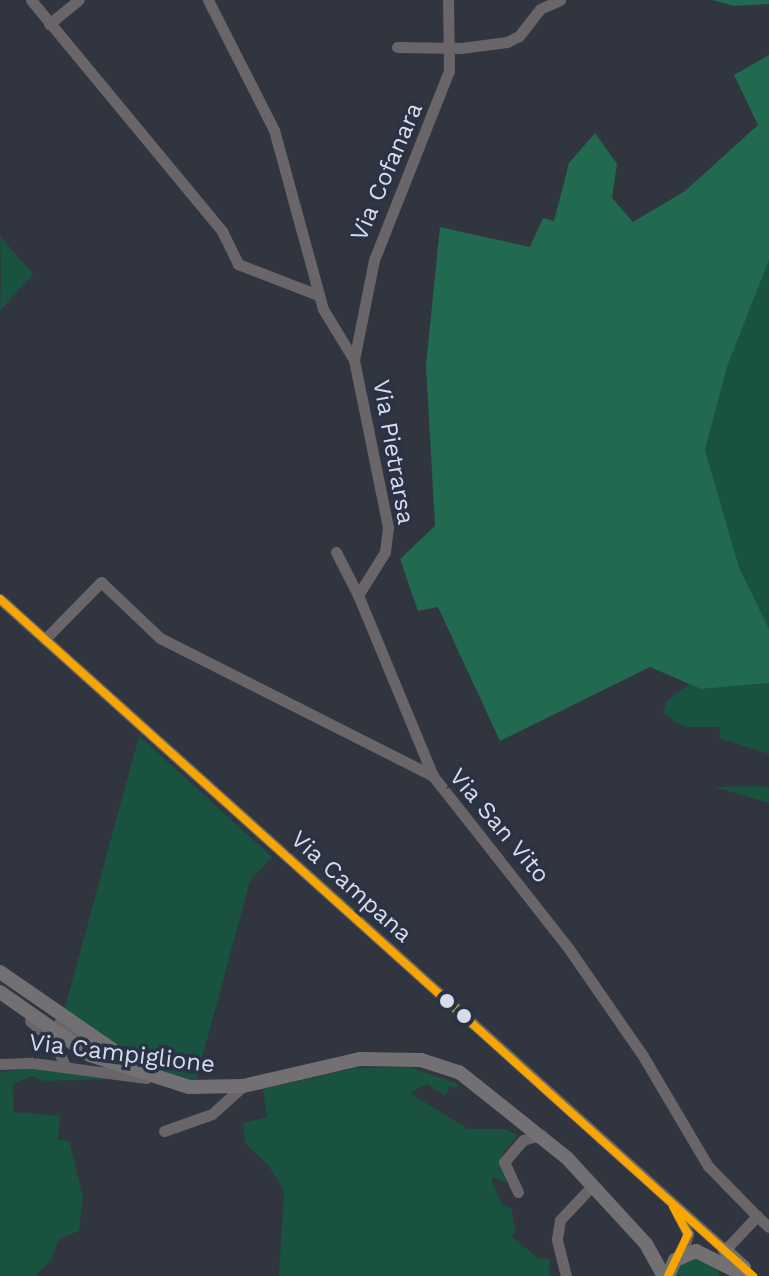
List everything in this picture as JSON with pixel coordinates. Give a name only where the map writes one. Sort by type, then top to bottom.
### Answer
[{"type":"main road","points":[[0,972],[156,1080]]},
{"type":"main road","points":[[0,992],[90,1055],[156,1080]]},
{"type":"main road","name":"Via Campiglione","points":[[156,1080],[189,1087],[243,1086],[360,1059],[421,1060],[459,1072],[541,1135],[593,1185],[646,1244],[666,1276]]},
{"type":"main road","name":"Via Campiglione","points":[[646,1244],[663,1255],[703,1251],[719,1256]]},
{"type":"main road","points":[[666,1276],[681,1255]]},
{"type":"main road","points":[[719,1256],[724,1276]]},
{"type":"main road","points":[[719,1256],[746,1276]]},
{"type":"main road","points":[[719,1256],[753,1276]]},
{"type":"street","points":[[31,0],[222,231],[238,264],[318,295]]},
{"type":"street","points":[[49,24],[79,0]]},
{"type":"street","name":"Via Pietrarsa","points":[[208,0],[274,130],[318,295],[329,325],[354,360],[388,527],[385,552],[358,595]]},
{"type":"street","name":"Via Cofanara","points":[[354,360],[374,260],[441,100],[453,48],[448,0]]},
{"type":"street","points":[[397,47],[453,48],[514,40],[540,9],[560,0]]},
{"type":"street","points":[[336,552],[358,595],[433,776]]},
{"type":"street","name":"Via San Vito","points":[[45,639],[99,583],[160,638],[433,776],[587,975],[708,1166],[769,1227]]},
{"type":"street","name":"Via Campana","points":[[0,599],[702,1230],[719,1256]]},
{"type":"street","points":[[0,1000],[54,1041],[65,1066]]},
{"type":"street","points":[[47,1004],[53,1016],[85,1042],[90,1055],[81,1068]]},
{"type":"street","name":"Via Campiglione","points":[[0,1064],[65,1066],[156,1080]]},
{"type":"street","points":[[164,1131],[212,1114],[243,1086]]},
{"type":"street","points":[[518,1192],[504,1162],[523,1140],[541,1135]]},
{"type":"street","points":[[566,1276],[557,1239],[560,1220],[593,1185]]},
{"type":"street","points":[[673,1207],[687,1229],[681,1255]]},
{"type":"street","points":[[719,1256],[757,1216]]},
{"type":"green space","points":[[712,0],[769,0],[769,4],[734,6]]},
{"type":"green space","points":[[769,55],[769,260],[727,367],[705,450],[739,567],[769,629],[769,683],[701,689],[650,667],[500,741],[438,607],[418,611],[400,559],[435,526],[426,365],[440,227],[530,247],[543,218],[554,221],[569,163],[595,133],[617,164],[612,198],[633,222],[685,191],[758,125],[734,75]]},
{"type":"green space","points":[[0,236],[33,274],[0,311],[1,276]]},
{"type":"green space","points":[[769,260],[769,629],[739,567],[705,450],[727,367]]},
{"type":"green space","points":[[769,683],[769,754],[719,738],[721,727],[684,727],[663,713],[666,702],[689,684],[701,689]]},
{"type":"green space","points":[[139,736],[272,857],[250,881],[196,1080],[189,1081],[145,1067],[64,1011]]},
{"type":"green space","points":[[714,787],[769,787],[769,803]]},
{"type":"green space","points":[[31,1067],[117,1079],[44,1081],[32,1076],[13,1084],[14,1112],[60,1116],[58,1140],[69,1141],[83,1198],[79,1231],[59,1239],[52,1259],[35,1276],[0,1276],[0,1073]]},
{"type":"green space","points":[[409,1067],[459,1084],[456,1089],[450,1086],[445,1096],[427,1084],[410,1093],[468,1129],[504,1129],[518,1135],[502,1154],[506,1183],[493,1177],[492,1182],[502,1204],[511,1208],[516,1232],[511,1236],[538,1258],[550,1259],[549,1276],[279,1276],[284,1191],[268,1165],[245,1143],[243,1123],[267,1117],[263,1089],[356,1068]]},
{"type":"green space","points":[[693,1256],[717,1268],[719,1276],[672,1276],[676,1266]]},
{"type":"transit line","points":[[0,599],[753,1276]]},
{"type":"transit line","points":[[668,1276],[688,1234],[673,1207]]}]
